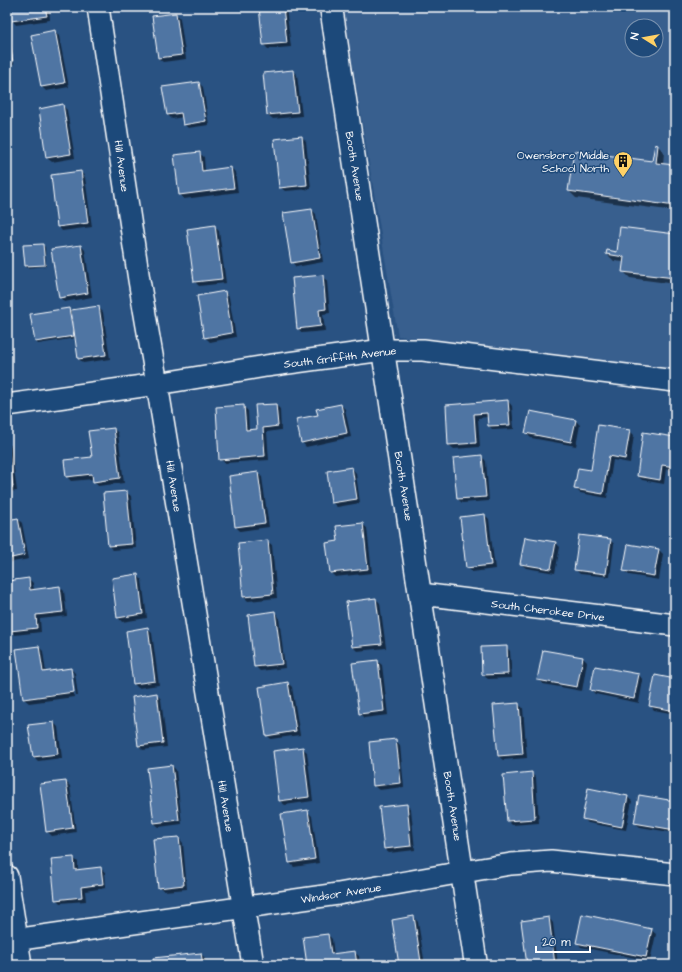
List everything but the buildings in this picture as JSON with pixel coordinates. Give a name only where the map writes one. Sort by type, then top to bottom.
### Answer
[{"type":"street","name":"Hill Avenue","points":[[98,7],[139,280],[253,965]]},
{"type":"street","name":"Booth Avenue","points":[[331,7],[476,965]]},
{"type":"street","name":"South Griffith Avenue","points":[[7,405],[383,350],[423,350],[675,381]]},
{"type":"street","name":"South Cherokee Drive","points":[[421,594],[675,625]]},
{"type":"street","name":"Windsor Avenue","points":[[12,940],[338,894],[511,864],[551,861],[675,874]]},
{"type":"street","points":[[7,876],[12,940],[21,965]]},
{"type":"shaded area","points":[[343,7],[675,7],[675,369],[398,336]]},
{"type":"place","name":"Owensboro Middle School North","points":[[623,178]]}]
